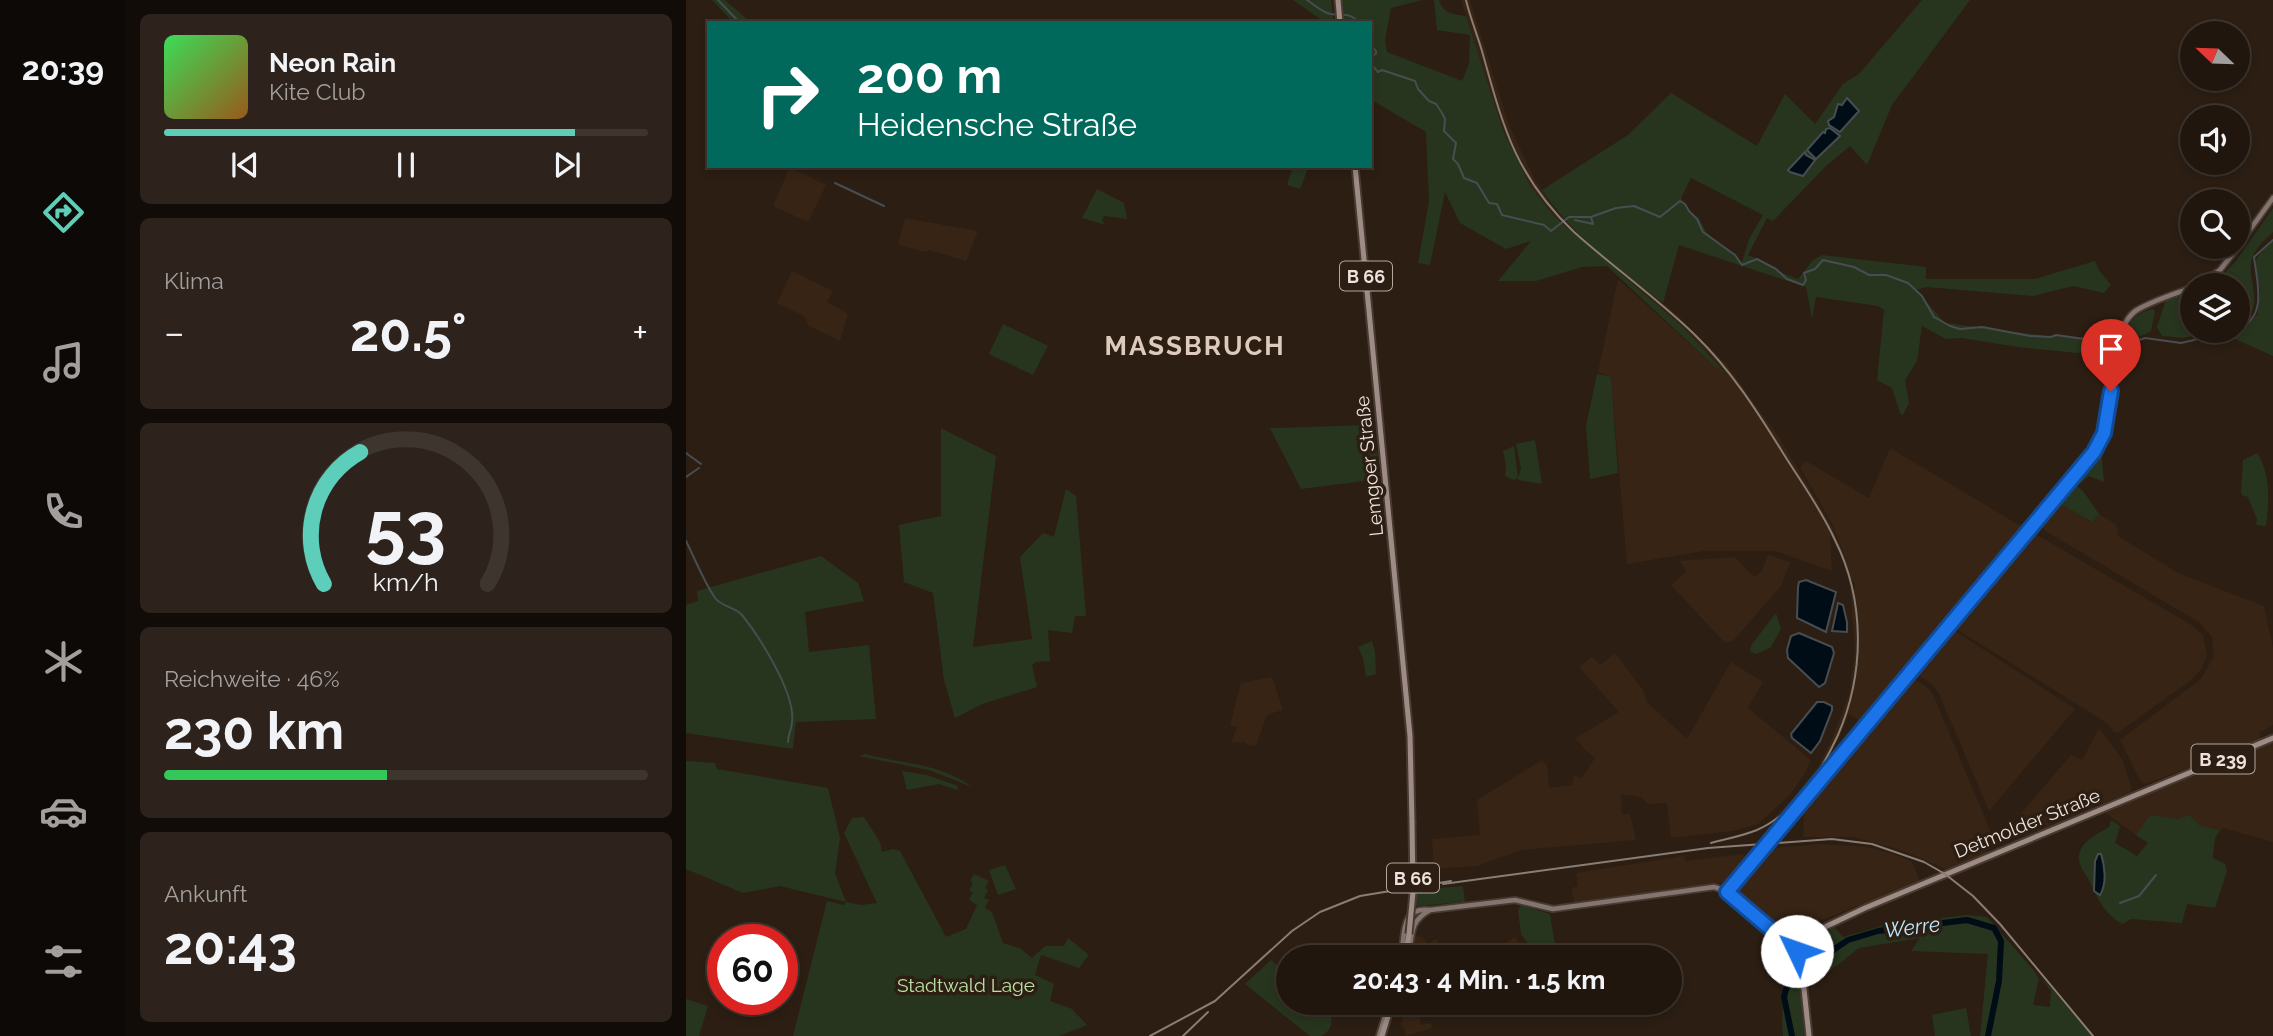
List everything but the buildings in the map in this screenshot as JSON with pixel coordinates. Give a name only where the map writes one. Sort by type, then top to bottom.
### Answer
[{"type":"main road","points":[[1338,0],[1340,17]]},
{"type":"main road","name":"Lemgoer Straße","points":[[1354,168],[1412,763],[1413,892],[1407,945]]},
{"type":"main road","points":[[2250,230],[2273,198]]},
{"type":"main road","points":[[2216,273],[2228,259]]},
{"type":"main road","points":[[1727,892],[2094,452],[2105,426],[2119,337],[2126,320],[2137,310],[2180,292]]},
{"type":"main road","name":"Detmolder Straße","points":[[1796,944],[1810,934],[1865,908],[2273,738]]},
{"type":"main road","points":[[1406,945],[1408,916],[1415,910],[1427,911],[1512,900],[1553,909],[1713,887],[1727,892],[1787,943],[1796,944],[1797,951],[1793,955],[1787,955],[1783,951],[1787,943]]},
{"type":"main road","points":[[1408,945],[1417,918],[1427,911]]},
{"type":"main road","points":[[1793,955],[1802,979],[1809,1036]]},
{"type":"main road","points":[[1382,1036],[1388,1015]]},
{"type":"main road","points":[[1382,1036],[1389,1015]]},
{"type":"shaded area","points":[[1461,0],[1470,0],[1509,125],[1534,178],[1557,213],[1677,315],[1726,364],[1778,436],[1832,527],[1849,567],[1833,526],[1800,467],[1806,461],[1869,498],[1890,448],[2024,528],[1951,616],[1950,622],[1864,723],[1849,714],[1838,740],[1814,781],[1778,820],[1775,817],[1794,798],[1819,765],[1849,695],[1855,650],[1850,588],[1855,589],[1854,582],[1848,579],[1844,563],[1830,534],[1832,571],[1775,551],[1704,551],[1627,564],[1611,378],[1598,372],[1618,279],[1712,364],[1724,371],[1683,327],[1554,216],[1529,184],[1503,130]]},
{"type":"shaded area","points":[[1847,98],[1859,111],[1840,132],[1829,125],[1828,121],[1834,117],[1838,104],[1842,105]]},
{"type":"shaded area","points":[[1830,128],[1840,136],[1816,159],[1807,150]]},
{"type":"shaded area","points":[[1805,152],[1815,160],[1803,176],[1790,172],[1788,170]]},
{"type":"shaded area","points":[[790,168],[826,185],[808,222],[773,206]]},
{"type":"shaded area","points":[[905,218],[978,231],[966,261],[929,250],[925,252],[898,245]]},
{"type":"shaded area","points":[[792,271],[833,291],[827,302],[848,314],[840,341],[809,326],[804,316],[777,303]]},
{"type":"shaded area","points":[[2057,502],[2091,522],[2099,514],[2116,524],[2118,536],[2178,573],[2264,606],[2273,648],[2273,725],[2259,733],[2261,739],[2146,784],[2141,782],[2120,740],[2201,679],[2214,656],[2212,637],[2200,623],[2044,530],[2041,521]]},
{"type":"shaded area","points":[[2037,535],[2190,624],[2203,635],[2207,655],[2202,668],[2191,680],[2119,732],[2114,732],[2107,723],[1953,627],[2028,537]]},
{"type":"shaded area","points":[[1768,555],[1790,562],[1781,586],[1733,641],[1725,643],[1671,585],[1687,571],[1679,561],[1735,557],[1754,577],[1762,571]]},
{"type":"shaded area","points":[[1806,580],[1836,592],[1826,632],[1797,618],[1799,582]]},
{"type":"shaded area","points":[[1838,603],[1843,605],[1847,632],[1832,631]]},
{"type":"shaded area","points":[[1952,629],[2075,709],[1989,811],[1939,694],[1933,685],[1917,674]]},
{"type":"shaded area","points":[[1799,633],[1832,647],[1834,653],[1825,683],[1819,687],[1788,658],[1791,636]]},
{"type":"shaded area","points":[[1615,653],[1643,690],[1647,702],[1687,739],[1731,662],[1763,682],[1748,708],[1811,760],[1790,795],[1758,824],[1733,831],[1671,838],[1667,803],[1648,804],[1641,797],[1621,794],[1622,815],[1630,813],[1636,840],[1521,850],[1477,866],[1434,869],[1432,839],[1480,835],[1477,800],[1542,760],[1547,765],[1549,788],[1572,785],[1574,775],[1581,779],[1595,758],[1576,738],[1619,712],[1579,667],[1592,657],[1600,665]]},
{"type":"shaded area","points":[[1272,677],[1283,710],[1267,715],[1256,746],[1247,745],[1246,742],[1231,743],[1237,727],[1230,725],[1241,683]]},
{"type":"shaded area","points":[[1915,679],[1929,689],[1934,697],[1993,837],[1987,852],[1946,869],[1901,850],[1853,837],[1803,837],[1804,807],[1909,680]]},
{"type":"shaded area","points":[[1817,702],[1832,706],[1832,710],[1820,741],[1811,753],[1792,738],[1791,734]]},
{"type":"shaded area","points":[[2099,728],[2122,759],[2132,789],[2130,792],[2025,836],[2018,817],[2071,755],[2082,760]]},
{"type":"shaded area","points":[[2273,739],[2273,842],[2223,828],[2220,830],[2200,826],[2190,815],[2177,819],[2151,815],[2136,835],[2104,812]]},
{"type":"shaded area","points":[[1823,844],[1868,847],[1896,855],[1912,862],[1920,881],[1827,918],[1792,936],[1737,892],[1736,888],[1769,848]]},
{"type":"shaded area","points":[[1743,854],[1747,860],[1731,882],[1574,903],[1572,888],[1578,886],[1576,873],[1684,856],[1686,861]]},
{"type":"shaded area","points":[[2098,854],[2101,854],[2105,875],[2100,895],[2094,891],[2095,861]]},
{"type":"shaded area","points":[[1415,936],[1423,937],[1428,944],[1436,939],[1440,945],[1413,945]]},
{"type":"shaded area","points":[[1515,937],[1520,945],[1503,945]]},
{"type":"shaded area","points":[[1403,1015],[1419,1015],[1421,1025],[1431,1023],[1432,1028],[1406,1036],[1404,1027],[1401,1026]]},
{"type":"green space","points":[[712,0],[725,0],[747,19],[754,21],[732,21]]},
{"type":"green space","points":[[1293,0],[1331,0],[1334,21],[1323,21]]},
{"type":"green space","points":[[1341,0],[1422,0],[1391,8],[1385,40],[1387,52],[1462,81],[1469,64],[1470,35],[1437,30],[1434,0],[1439,0],[1449,12],[1466,16],[1503,130],[1529,184],[1554,216],[1683,327],[1727,375],[1607,266],[1582,267],[1536,281],[1498,281],[1531,241],[1506,249],[1460,223],[1445,192],[1430,265],[1418,263],[1429,201],[1426,132],[1372,100],[1372,21],[1343,21]]},
{"type":"green space","points":[[1922,0],[1970,0],[1892,105],[1867,165],[1850,146],[1826,166],[1773,221],[1767,218],[1748,255],[1798,279],[1813,260],[1822,255],[1926,267],[1926,279],[2035,279],[2095,261],[2111,285],[2104,293],[2073,286],[2033,296],[1926,287],[1916,290],[1945,323],[2048,336],[2114,338],[2111,354],[2100,350],[2078,353],[1962,338],[1946,339],[1922,326],[1917,361],[1905,380],[1909,403],[1903,415],[1892,388],[1877,380],[1884,310],[1878,306],[1816,297],[1812,319],[1806,287],[1679,245],[1663,303],[1614,265],[1568,223],[1542,190],[1628,135],[1671,93],[1757,146],[1785,94],[1815,124],[1843,84],[1859,74]],"holes":[[[1691,178],[1763,215],[1749,239],[1742,262],[1706,232],[1699,218],[1690,212],[1681,198]]]},
{"type":"green space","points":[[1292,168],[1308,168],[1300,189],[1287,185]]},
{"type":"green space","points":[[1097,189],[1124,203],[1127,219],[1104,216],[1102,221],[1106,225],[1082,218]]},
{"type":"green space","points":[[2273,208],[2273,232],[2259,246],[2252,259],[2254,304],[2250,314],[2250,273],[2224,273],[2237,259],[2250,259],[2250,241]]},
{"type":"green space","points":[[2273,240],[2273,356],[2244,343],[2250,343],[2250,322],[2257,315],[2260,292],[2255,262]]},
{"type":"green space","points":[[2180,296],[2180,338],[2162,336],[2157,327],[2166,300]]},
{"type":"green space","points":[[2153,309],[2155,312],[2151,331],[2135,339],[2124,338],[2134,319]]},
{"type":"green space","points":[[1003,324],[1048,346],[1033,375],[989,354]]},
{"type":"green space","points":[[1597,374],[1611,377],[1618,473],[1590,479],[1586,426]]},
{"type":"green space","points":[[1374,425],[1380,479],[1301,489],[1270,428]]},
{"type":"green space","points":[[941,428],[996,456],[973,647],[1032,639],[1020,557],[1043,533],[1054,537],[1066,489],[1076,496],[1086,616],[1075,616],[1072,633],[1048,630],[1050,661],[1032,665],[1037,687],[982,704],[955,718],[944,680],[933,593],[904,582],[899,525],[941,516]]},
{"type":"green space","points":[[1535,440],[1542,484],[1518,478],[1521,469],[1516,444]]},
{"type":"green space","points":[[1514,446],[1518,478],[1514,480],[1505,476],[1503,451]]},
{"type":"green space","points":[[2101,449],[2104,482],[2089,476],[2081,483],[2075,479]]},
{"type":"green space","points":[[2257,453],[2267,479],[2266,526],[2256,525],[2257,519],[2248,497],[2241,492],[2243,460]]},
{"type":"green space","points":[[2072,482],[2083,491],[2099,514],[2092,522],[2057,502]]},
{"type":"green space","points":[[821,556],[858,583],[864,601],[805,612],[809,652],[869,645],[876,719],[796,722],[793,749],[686,733],[686,605],[698,601],[697,591]]},
{"type":"green space","points":[[1776,613],[1781,629],[1771,647],[1757,654],[1751,652],[1752,644]]},
{"type":"green space","points":[[1372,641],[1376,674],[1366,677],[1358,647]]},
{"type":"green space","points":[[865,754],[947,773],[972,787],[929,770],[859,756]]},
{"type":"green space","points":[[686,761],[715,763],[717,769],[828,788],[840,838],[835,873],[846,902],[780,886],[743,893],[686,869]]},
{"type":"green space","points":[[902,771],[927,775],[958,786],[957,790],[939,784],[907,790]]},
{"type":"green space","points":[[2150,815],[2177,819],[2190,815],[2200,826],[2220,830],[2215,838],[2213,858],[2225,864],[2227,871],[2215,908],[2187,904],[2182,923],[2131,919],[2123,924],[2103,906],[2080,864],[2080,851],[2090,839],[2109,827],[2111,820],[2120,826],[2115,843],[2137,856],[2148,843],[2136,835]]},
{"type":"green space","name":"Stadtwald Lage","points":[[864,817],[880,842],[882,852],[893,849],[900,851],[946,937],[966,929],[977,905],[969,900],[973,893],[969,890],[973,883],[970,881],[974,874],[989,881],[985,888],[988,890],[984,898],[989,900],[985,908],[992,912],[1003,943],[1021,949],[1032,958],[1045,946],[1064,946],[1068,938],[1089,955],[1079,968],[1041,955],[1035,975],[1054,984],[1050,1001],[1072,1009],[1087,1025],[1059,1036],[793,1036],[827,901],[844,905],[846,902],[861,905],[877,903],[844,833],[852,818]]},
{"type":"green space","points":[[1005,865],[1016,889],[998,895],[989,870]]},
{"type":"green space","points":[[1463,886],[1465,902],[1416,906],[1416,890]]},
{"type":"green space","points":[[1521,905],[1550,914],[1555,945],[1529,945],[1521,934],[1518,910]]},
{"type":"green space","points":[[1967,915],[1987,917],[2035,972],[2039,978],[2033,1005],[2050,1007],[2051,991],[2039,974],[2092,1036],[1980,1036],[1988,954],[1911,951],[1920,938],[1859,948],[1812,985],[1809,982],[1802,960],[1802,950],[1834,927],[1843,937],[1888,924]]},
{"type":"green space","points":[[1271,960],[1276,964],[1276,1009],[1245,984]]},
{"type":"green space","points":[[1786,961],[1792,966],[1799,984],[1804,1036],[1783,1036],[1783,978],[1779,962]]},
{"type":"green space","points":[[686,999],[707,1006],[707,1009],[699,1036],[686,1036]]},
{"type":"green space","points":[[1966,1008],[1971,1036],[1935,1036],[1932,1015]]},
{"type":"green space","points":[[1284,1015],[1331,1015],[1329,1030],[1321,1036],[1310,1036]]},
{"type":"waterway","points":[[718,0],[738,21]]},
{"type":"waterway","points":[[1307,0],[1327,13],[1347,15],[1358,21]]},
{"type":"waterway","points":[[1372,47],[1376,51],[1372,55]]},
{"type":"waterway","points":[[1372,65],[1378,72],[1382,70],[1415,81],[1418,89],[1429,101],[1436,104],[1445,119],[1444,131],[1456,143],[1453,159],[1464,178],[1477,183],[1489,203],[1497,204],[1502,215],[1544,225],[1551,231],[1569,217],[1591,217],[1616,208],[1634,206],[1660,217],[1680,201],[1697,219],[1703,232],[1735,255],[1742,265],[1757,259],[1776,269],[1787,279],[1803,285],[1806,280],[1804,273],[1815,269],[1823,260],[1854,267],[1869,275],[1886,275],[1908,283],[1922,296],[1934,317],[1960,329],[1982,327],[2030,336],[2056,335],[2133,342],[2145,338],[2180,343]]},
{"type":"waterway","points":[[835,183],[884,206]]},
{"type":"waterway","points":[[1575,220],[1593,224],[1591,217]]},
{"type":"waterway","points":[[2250,320],[2257,308],[2258,298],[2254,257],[2273,240]]},
{"type":"waterway","points":[[686,453],[701,464]]},
{"type":"waterway","points":[[686,477],[699,468]]},
{"type":"waterway","points":[[686,541],[715,598],[742,615],[775,666],[792,710],[788,742]]},
{"type":"waterway","points":[[2120,903],[2139,896],[2156,875]]},
{"type":"waterway","name":"Werre","points":[[1792,1036],[1784,997],[1787,986],[1791,980],[1848,940],[1878,931],[1967,920],[1994,928],[2001,941],[1999,981],[1988,1036]]},
{"type":"railway","points":[[1466,0],[1497,103],[1524,170],[1554,211],[1574,232],[1680,321],[1708,348],[1732,377],[1824,517],[1845,563],[1852,587],[1858,637],[1857,662],[1847,711],[1824,763],[1795,802],[1771,823],[1757,830],[1711,843]]},
{"type":"railway","points":[[1443,884],[1708,848],[1832,839],[1872,844],[1924,862],[1945,874],[1973,896],[2000,924],[2093,1036]]},
{"type":"railway","points":[[1150,1036],[1215,1001],[1292,931],[1320,912],[1360,896],[1451,881]]},
{"type":"railway","points":[[1183,1036],[1208,1012]]},
{"type":"district","name":"MASSBRUCH","points":[[1195,346]]},
{"type":"route","points":[[1797,951],[1795,943],[1787,943],[1727,892],[2094,452],[2104,433],[2111,391]]}]
